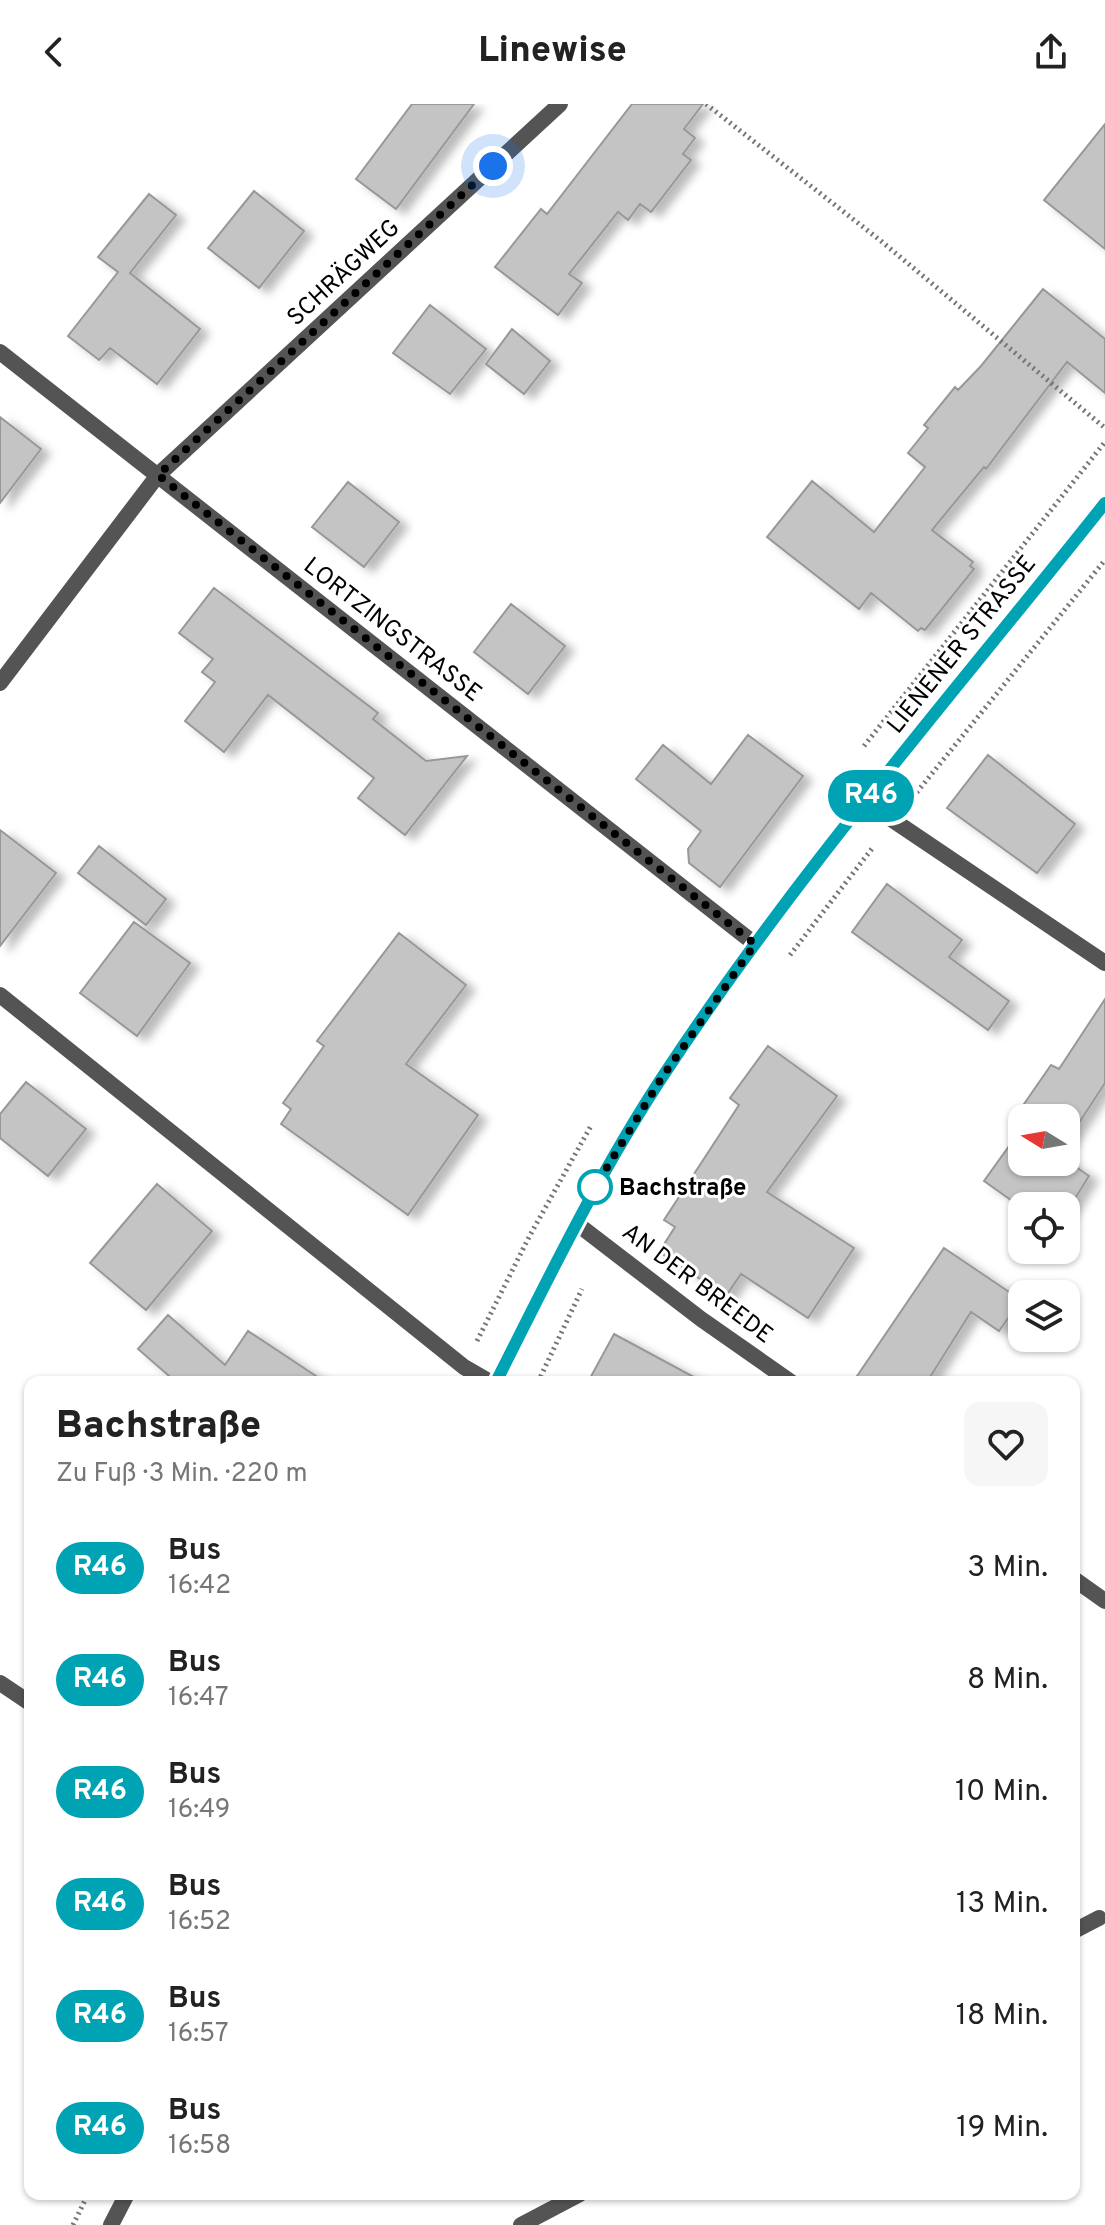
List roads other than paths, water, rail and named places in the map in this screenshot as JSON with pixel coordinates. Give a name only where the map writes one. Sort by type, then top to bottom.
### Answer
[{"type":"street","name":"SCHRÄGWEG","points":[[0,683],[158,475],[560,104]]},
{"type":"street","name":"LORTZINGSTRASSE","points":[[0,352],[755,944]]},
{"type":"street","name":"LIENENER STRASSE","points":[[499,1376],[576,1223],[661,1079],[755,944],[1105,503]]},
{"type":"street","points":[[866,802],[1105,963]]},
{"type":"street","points":[[0,995],[464,1367],[480,1376]]},
{"type":"street","name":"AN DER BREEDE","points":[[576,1223],[701,1319],[782,1376]]},
{"type":"street","points":[[1080,1583],[1105,1601]]},
{"type":"street","points":[[0,1683],[24,1699]]},
{"type":"street","points":[[1080,1928],[1099,1918]]},
{"type":"street","points":[[111,2225],[124,2200]]},
{"type":"street","points":[[521,2225],[569,2200]]},
{"type":"place","name":"Bachstraße","points":[[595,1187]]}]
